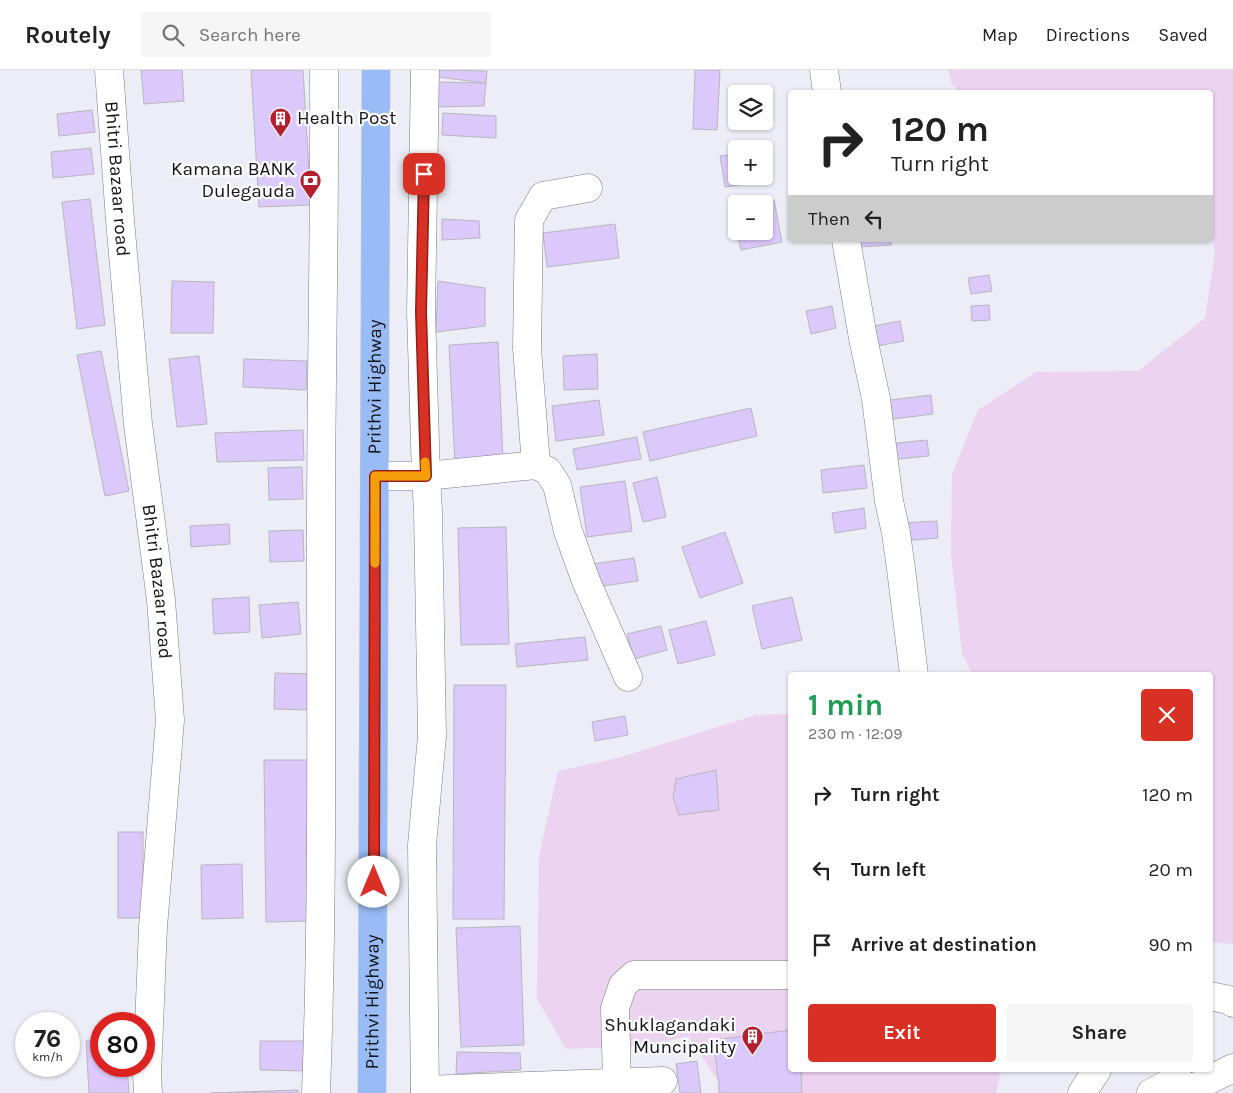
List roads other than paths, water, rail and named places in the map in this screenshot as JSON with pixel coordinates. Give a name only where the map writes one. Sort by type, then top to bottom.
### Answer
[{"type":"highway","name":"Prithvi Highway","points":[[372,1093],[376,70]]},
{"type":"street","name":"Bhitri Bazaar road","points":[[109,70],[138,424],[161,600],[170,720],[153,927],[147,1075],[148,1093]]},
{"type":"street","points":[[316,1093],[320,980],[321,530],[325,239],[324,70]]},
{"type":"street","points":[[425,70],[421,312],[428,511],[432,736],[422,845],[425,1091],[663,1081]]},
{"type":"street","points":[[824,70],[827,90]]},
{"type":"street","points":[[536,466],[527,348],[529,220],[542,196],[588,188]]},
{"type":"street","points":[[846,242],[876,399],[889,502],[901,569],[914,672]]},
{"type":"street","points":[[375,476],[426,476],[536,466],[548,470],[557,485],[568,531],[583,572],[628,677]]},
{"type":"street","points":[[617,1083],[615,1008],[622,985],[634,974],[788,975]]},
{"type":"street","points":[[1213,997],[1229,1000],[1233,1003]]},
{"type":"street","points":[[1151,1093],[1170,1083],[1183,1084],[1190,1092],[1233,1068]]},
{"type":"street","points":[[1082,1093],[1095,1072]]},
{"type":"place","name":"Health Post","points":[[281,137]]},
{"type":"place","name":"Kamana BANK Dulegauda","points":[[311,199]]},
{"type":"place","name":"Shuklagandaki Muncipality","points":[[752,1055]]}]
